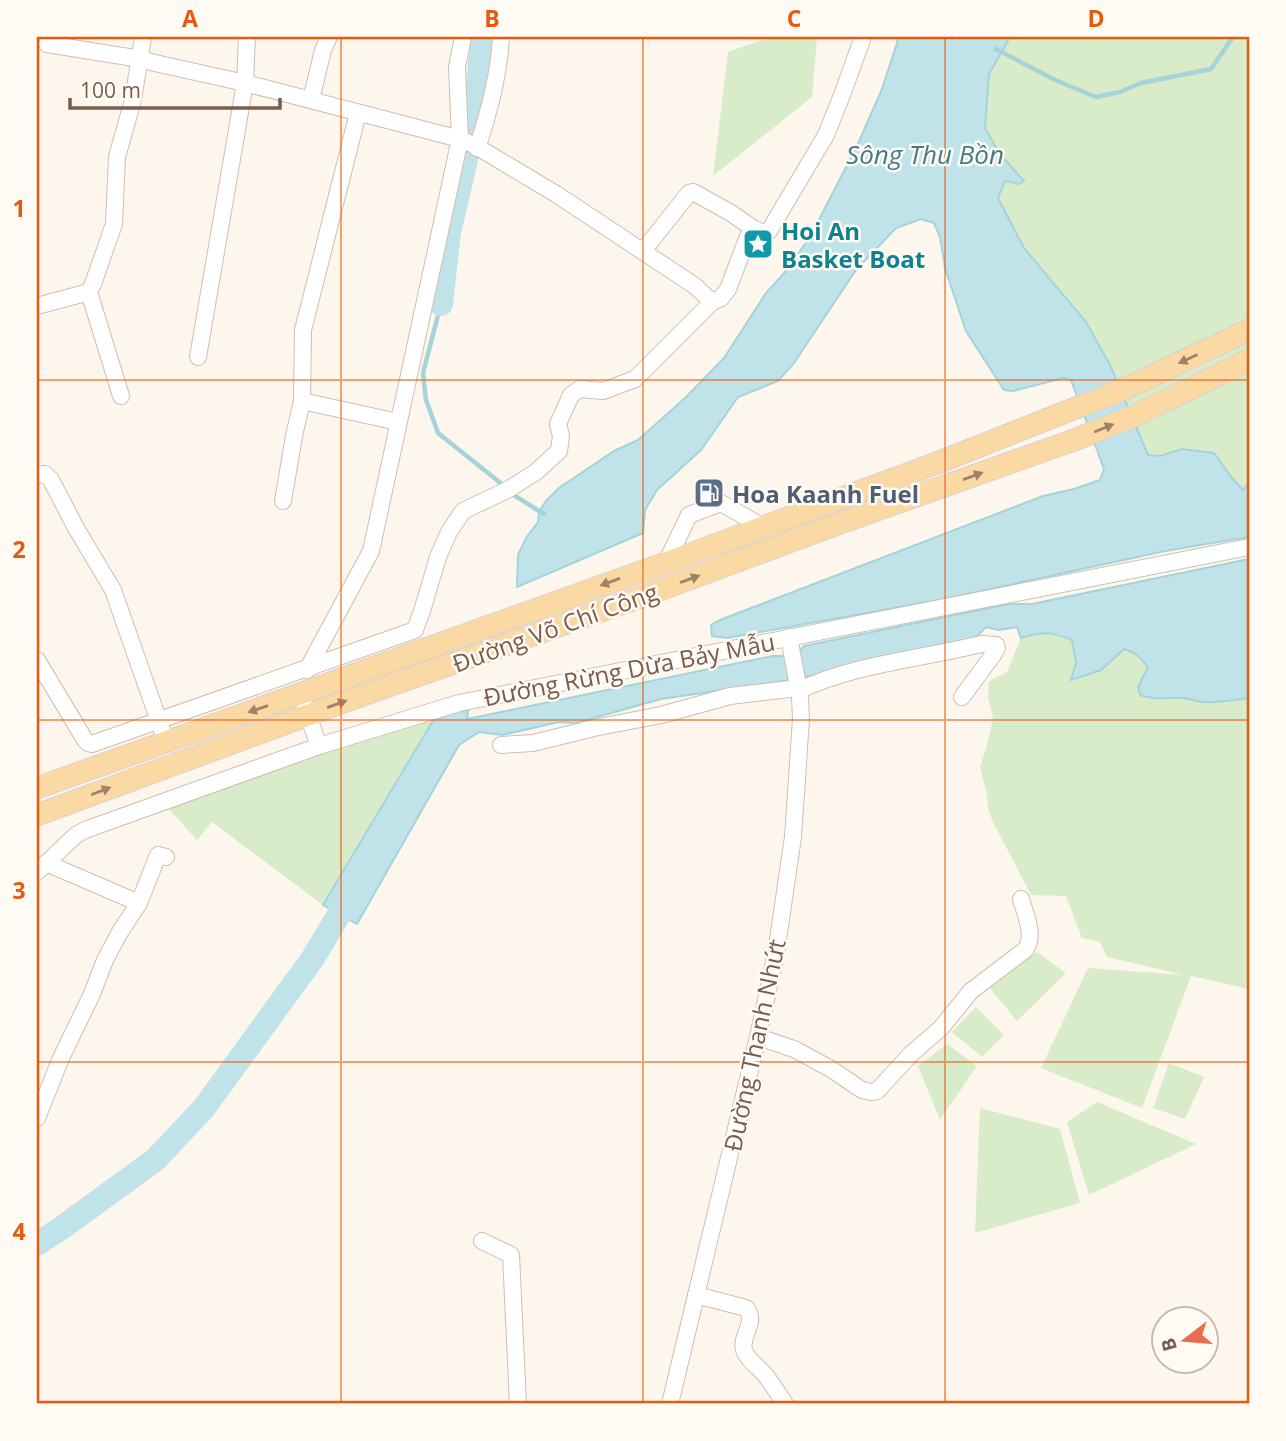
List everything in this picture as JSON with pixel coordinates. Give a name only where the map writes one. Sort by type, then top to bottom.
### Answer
[{"type":"main road","name":"Đường Võ Chí Công","points":[[37,788],[937,463],[1124,389],[1249,330]]},
{"type":"main road","name":"Đường Võ Chí Công","points":[[37,815],[1074,440],[1134,415],[1249,360]]},
{"type":"main road","points":[[937,463],[946,486]]},
{"type":"street","points":[[121,396],[89,292],[114,224],[117,157],[133,100],[143,37]]},
{"type":"street","points":[[198,357],[245,83],[247,37]]},
{"type":"street","points":[[312,100],[323,50],[329,37]]},
{"type":"street","points":[[463,37],[457,67],[470,144]]},
{"type":"street","points":[[319,746],[300,694],[308,667],[371,551],[398,422],[470,144],[485,125],[501,37]]},
{"type":"street","points":[[643,251],[689,193],[693,192],[732,213],[754,229],[764,233],[769,231],[826,135],[863,37]]},
{"type":"street","points":[[47,44],[141,59],[245,83],[470,144],[556,194],[695,286],[712,302]]},
{"type":"street","points":[[283,501],[302,401],[303,330],[358,113]]},
{"type":"street","points":[[37,660],[42,679],[88,743],[92,744],[415,630],[438,557],[449,532],[463,511],[509,489],[536,472],[559,451],[561,436],[558,424],[569,397],[580,389],[603,391],[635,379],[712,302],[721,298],[728,289],[749,234],[754,229]]},
{"type":"street","points":[[37,306],[89,292]]},
{"type":"street","points":[[302,401],[398,422]]},
{"type":"street","points":[[37,475],[45,474],[51,480],[113,590],[167,741]]},
{"type":"street","points":[[666,562],[690,515],[721,503],[763,527]]},
{"type":"street","name":"Đường Rừng Dừa Bảy Mẫu","points":[[41,868],[85,830],[319,746],[459,703],[790,641],[1249,547]]},
{"type":"street","name":"Đường Thanh Nhứt","points":[[670,1404],[776,953],[793,837],[801,712],[790,641]]},
{"type":"street","points":[[501,745],[533,743],[661,715],[730,696],[798,686],[855,671],[993,643],[997,648],[993,655],[962,697]]},
{"type":"street","points":[[37,1118],[106,960],[139,903],[158,855],[166,857]]},
{"type":"street","points":[[41,868],[139,903]]},
{"type":"street","points":[[758,1037],[794,1049],[862,1090],[877,1091],[911,1054],[941,1028],[978,984],[1026,950],[1030,930],[1021,899]]},
{"type":"street","points":[[482,1241],[511,1255],[518,1404]]},
{"type":"street","points":[[696,1295],[748,1310],[751,1320],[744,1350],[766,1375],[785,1404]]},
{"type":"green space","points":[[770,37],[817,37],[812,97],[713,176],[728,52]]},
{"type":"green space","points":[[1010,37],[1249,37],[1249,483],[1244,490],[1214,453],[1182,449],[1160,456],[1148,455],[1110,365],[1086,322],[1024,248],[998,198],[1005,181],[1019,184],[1024,181],[999,153],[985,128],[989,74]]},
{"type":"green space","points":[[1041,632],[1072,640],[1076,663],[1072,680],[1101,670],[1123,649],[1137,656],[1148,667],[1140,695],[1151,698],[1184,698],[1200,702],[1249,698],[1249,989],[1191,976],[1142,1108],[1041,1068],[1088,968],[1184,975],[1107,957],[1100,942],[1082,938],[1066,896],[1031,895],[992,820],[980,766],[993,719],[988,697],[989,681],[1007,672],[1021,638]]},
{"type":"green space","points":[[437,714],[323,905],[212,822],[197,840],[167,807]]},
{"type":"green space","points":[[1037,952],[1066,973],[1017,1021],[989,987]]},
{"type":"green space","points":[[976,1007],[1004,1035],[982,1057],[952,1032]]},
{"type":"green space","points":[[947,1044],[977,1066],[940,1120],[918,1066]]},
{"type":"green space","points":[[1169,1063],[1204,1077],[1185,1119],[1153,1108]]},
{"type":"green space","points":[[1097,1102],[1196,1144],[1089,1195],[1067,1122]]},
{"type":"green space","points":[[980,1108],[1060,1129],[1080,1203],[975,1233]]},
{"type":"water","name":"Sông Thu Bồn","points":[[898,37],[1010,37],[989,74],[985,128],[999,153],[1024,181],[1019,184],[1005,181],[998,198],[1024,248],[1086,322],[1110,365],[1148,455],[1160,456],[1182,449],[1214,453],[1243,490],[1249,483],[1249,537],[1165,551],[944,599],[727,638],[712,636],[711,625],[720,620],[1043,496],[1100,480],[1104,469],[1071,380],[1063,378],[1013,391],[1004,390],[966,331],[945,268],[940,237],[934,223],[921,219],[896,228],[856,270],[794,363],[778,381],[738,397],[701,450],[657,490],[645,510],[643,533],[517,587],[518,555],[538,522],[539,512],[546,501],[559,488],[614,451],[638,440],[685,398],[724,358],[766,293],[786,271],[810,237],[857,146],[882,89]]},
{"type":"water","points":[[1249,559],[1249,698],[1200,702],[1140,695],[1138,687],[1148,667],[1138,656],[1124,649],[1101,670],[1071,680],[1076,663],[1072,640],[1047,633],[1021,638],[1017,627],[999,630],[986,627],[975,638],[870,660],[799,679],[661,699],[576,723],[559,722],[502,735],[479,732],[459,745],[357,924],[323,905],[437,714],[469,704],[467,719],[773,656],[795,656],[804,646],[1009,604],[1032,604]]},
{"type":"waterway","points":[[441,304],[449,232],[476,102],[483,37]]},
{"type":"waterway","points":[[996,49],[1055,80],[1096,97],[1120,92],[1141,83],[1211,69],[1233,37]]},
{"type":"waterway","points":[[441,304],[423,373],[426,400],[438,433],[503,485]]},
{"type":"waterway","points":[[512,494],[544,514]]},
{"type":"waterway","points":[[37,1244],[156,1159],[204,1108],[313,958],[356,886]]},
{"type":"place","name":"Hoi An Basket Boat","points":[[758,244]]},
{"type":"place","name":"Hoa Kaanh Fuel","points":[[709,493]]}]
